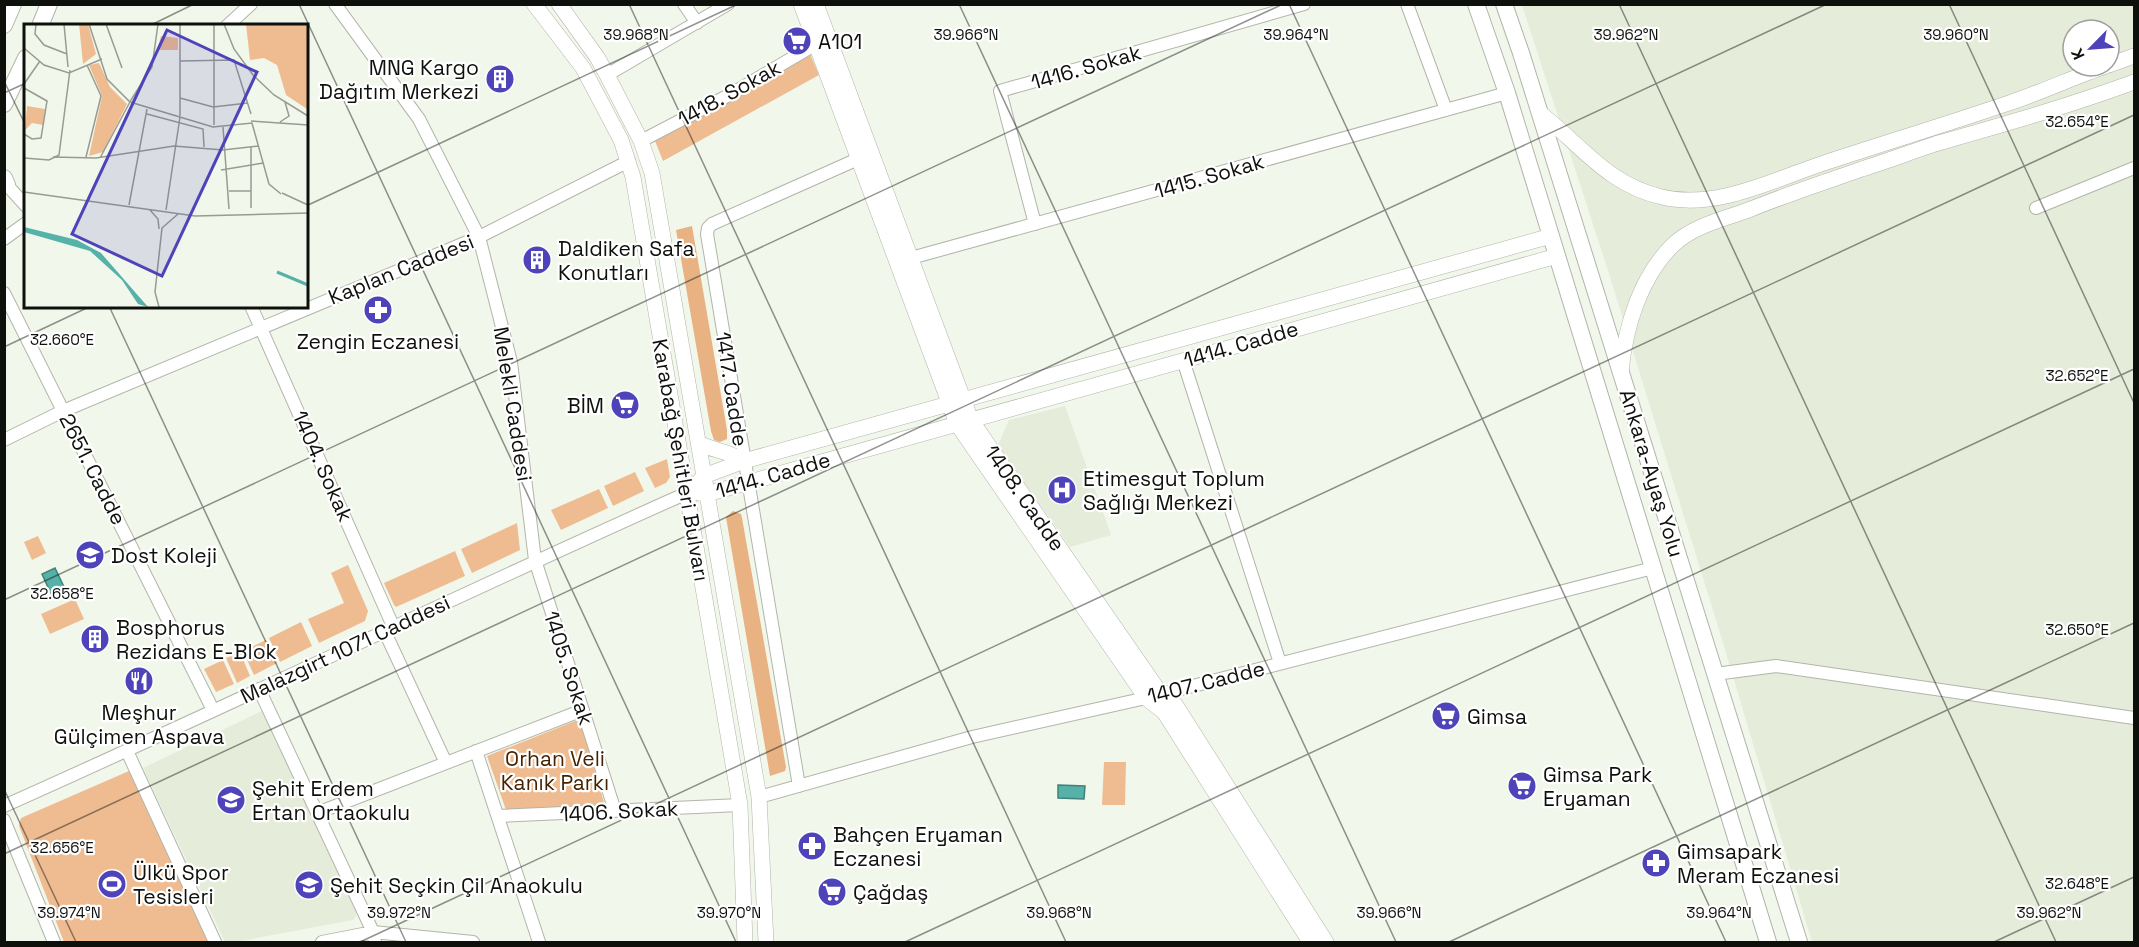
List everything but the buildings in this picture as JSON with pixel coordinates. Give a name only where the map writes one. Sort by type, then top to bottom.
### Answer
[{"type":"highway","points":[[4,25],[13,4]]},
{"type":"highway","points":[[41,24],[49,4]]},
{"type":"highway","name":"Ankara-Ayaş Yolu","points":[[1476,4],[1507,93],[1768,942]]},
{"type":"highway","name":"Ankara-Ayaş Yolu","points":[[1504,4],[1799,942]]},
{"type":"highway","points":[[4,104],[24,62]]},
{"type":"main road","name":"Karabağ Şehitleri Bulvarı","points":[[534,4],[583,68],[621,140],[629,161],[740,805],[745,942]]},
{"type":"main road","name":"Karabağ Şehitleri Bulvarı","points":[[559,4],[607,75],[641,141],[652,173],[759,797],[766,942]]},
{"type":"main road","name":"1408. Cadde","points":[[801,4],[858,159],[964,422],[1154,696],[1310,942]]},
{"type":"main road","name":"1408. Cadde","points":[[816,4],[910,258],[956,402]]},
{"type":"main road","points":[[1540,113],[1589,159],[1613,177],[1661,197],[1701,200],[1748,189],[2012,102],[2071,78]]},
{"type":"main road","points":[[1621,372],[1625,339],[1641,292],[1666,253],[1687,234],[1707,224],[1787,194],[2134,82]]},
{"type":"main road","name":"1414. Cadde","points":[[687,493],[704,476],[744,461],[1551,236]]},
{"type":"main road","name":"1414. Cadde","points":[[687,493],[707,494],[1557,256]]},
{"type":"main road","points":[[698,443],[731,453],[744,461]]},
{"type":"main road","name":"1408. Cadde","points":[[1154,696],[1175,704],[1326,942]]},
{"type":"street","points":[[229,24],[250,4]]},
{"type":"street","name":"Melekli Caddesi","points":[[335,4],[419,119],[479,237],[511,362],[535,560]]},
{"type":"street","points":[[684,4],[697,23]]},
{"type":"street","points":[[607,75],[728,4]]},
{"type":"street","name":"1416. Sokak","points":[[1035,224],[1000,91],[1304,4]]},
{"type":"street","points":[[1407,4],[1446,110]]},
{"type":"street","name":"1418. Sokak","points":[[641,141],[730,94],[816,44]]},
{"type":"street","name":"1415. Sokak","points":[[910,258],[1507,93]]},
{"type":"street","name":"1417. Cadde","points":[[799,786],[707,234],[712,224],[858,159]]},
{"type":"street","name":"Kaplan Caddesi","points":[[308,307],[479,237],[629,161]]},
{"type":"street","points":[[2036,208],[2134,168]]},
{"type":"street","points":[[5,183],[24,204]]},
{"type":"street","points":[[4,239],[24,224]]},
{"type":"street","name":"2651. Cadde","points":[[4,292],[213,710]]},
{"type":"street","name":"1404. Sokak","points":[[252,308],[262,326],[446,763]]},
{"type":"street","name":"Kaplan Caddesi","points":[[4,440],[63,411],[306,308]]},
{"type":"street","points":[[1183,360],[1280,663]]},
{"type":"street","name":"Malazgirt 1071 Caddesi","points":[[4,806],[535,560],[687,493]]},
{"type":"street","name":"1405. Sokak","points":[[535,560],[615,811]]},
{"type":"street","name":"1407. Cadde","points":[[759,797],[972,737],[1154,696],[1653,567]]},
{"type":"street","points":[[1715,674],[1776,666],[2134,717]]},
{"type":"street","points":[[259,689],[374,937]]},
{"type":"street","points":[[317,813],[583,710]]},
{"type":"street","points":[[127,751],[215,942]]},
{"type":"street","points":[[476,751],[539,942]]},
{"type":"street","name":"1406. Sokak","points":[[498,816],[740,805]]},
{"type":"street","points":[[4,820],[54,942]]},
{"type":"street","points":[[322,942],[374,937],[472,942]]},
{"type":"shaded area","points":[[1522,5],[2134,5],[2134,942],[1812,942],[1610,277]]},
{"type":"shaded area","points":[[692,226],[727,430],[727,439],[720,442],[714,440],[711,431],[676,230]]},
{"type":"shaded area","name":"Etimesgut Toplum Sağlığı Merkezi","points":[[1065,406],[1111,535],[1070,547],[998,445],[1009,420]]},
{"type":"shaded area","points":[[733,511],[741,514],[742,518],[786,767],[785,771],[770,776],[726,517]]},
{"type":"shaded area","name":"Şehit Erdem Ertan Ortaokulu","points":[[262,711],[356,916],[353,920],[236,942],[225,942],[143,768]]},
{"type":"green space","points":[[810,54],[819,75],[663,161],[655,141]]},
{"type":"green space","points":[[667,459],[670,477],[666,483],[655,488],[645,468]]},
{"type":"green space","points":[[635,472],[644,491],[613,506],[604,486]]},
{"type":"green space","points":[[599,489],[608,508],[561,530],[551,510]]},
{"type":"green space","points":[[517,523],[520,550],[472,573],[461,549]]},
{"type":"green space","points":[[38,536],[46,553],[32,560],[24,542]]},
{"type":"green space","points":[[455,551],[465,576],[396,607],[394,605],[384,583]]},
{"type":"green space","points":[[348,565],[368,611],[365,621],[319,643],[308,619],[344,603],[331,573]]},
{"type":"green space","points":[[75,599],[84,619],[50,634],[41,614]]},
{"type":"green space","points":[[301,622],[312,646],[280,662],[269,638]]},
{"type":"green space","points":[[266,640],[277,663],[254,675],[243,651]]},
{"type":"green space","points":[[240,652],[250,676],[237,683],[226,658]]},
{"type":"green space","points":[[223,660],[234,684],[216,692],[204,669]]},
{"type":"green space","name":"Orhan Veli Kanık Parkı","points":[[580,719],[605,806],[506,810],[487,756]]},
{"type":"green space","points":[[1104,762],[1126,762],[1125,805],[1102,805]]},
{"type":"green space","name":"Ülkü Spor Tesisleri","points":[[129,771],[209,942],[64,942],[19,826],[21,818]]},
{"type":"water","points":[[55,568],[65,589],[52,596],[42,574]]},
{"type":"water","points":[[1058,785],[1085,786],[1084,799],[1058,798]]},
{"type":"place","name":"A101","points":[[797,41]]},
{"type":"place","name":"MNG Kargo Dağıtım Merkezi","points":[[500,79]]},
{"type":"place","name":"Daldiken Safa Konutları","points":[[537,260]]},
{"type":"place","name":"Zengin Eczanesi","points":[[378,310]]},
{"type":"place","name":"BİM","points":[[625,405]]},
{"type":"place","name":"Etimesgut Toplum Sağlığı Merkezi","points":[[1062,490]]},
{"type":"place","name":"Dost Koleji","points":[[90,555]]},
{"type":"place","name":"Bosphorus Rezidans E-Blok","points":[[95,639]]},
{"type":"place","name":"Meşhur Gülçimen Aspava","points":[[139,681]]},
{"type":"place","name":"Gimsa","points":[[1446,716]]},
{"type":"place","name":"Gimsa Park Eryaman","points":[[1522,786]]},
{"type":"place","name":"Şehit Erdem Ertan Ortaokulu","points":[[231,800]]},
{"type":"place","name":"Bahçen Eryaman Eczanesi","points":[[812,846]]},
{"type":"place","name":"Gimsapark Meram Eczanesi","points":[[1656,863]]},
{"type":"place","name":"Ülkü Spor Tesisleri","points":[[112,884]]},
{"type":"place","name":"Şehit Seçkin Çil Anaokulu","points":[[309,885]]},
{"type":"place","name":"Çağdaş","points":[[832,892]]}]
